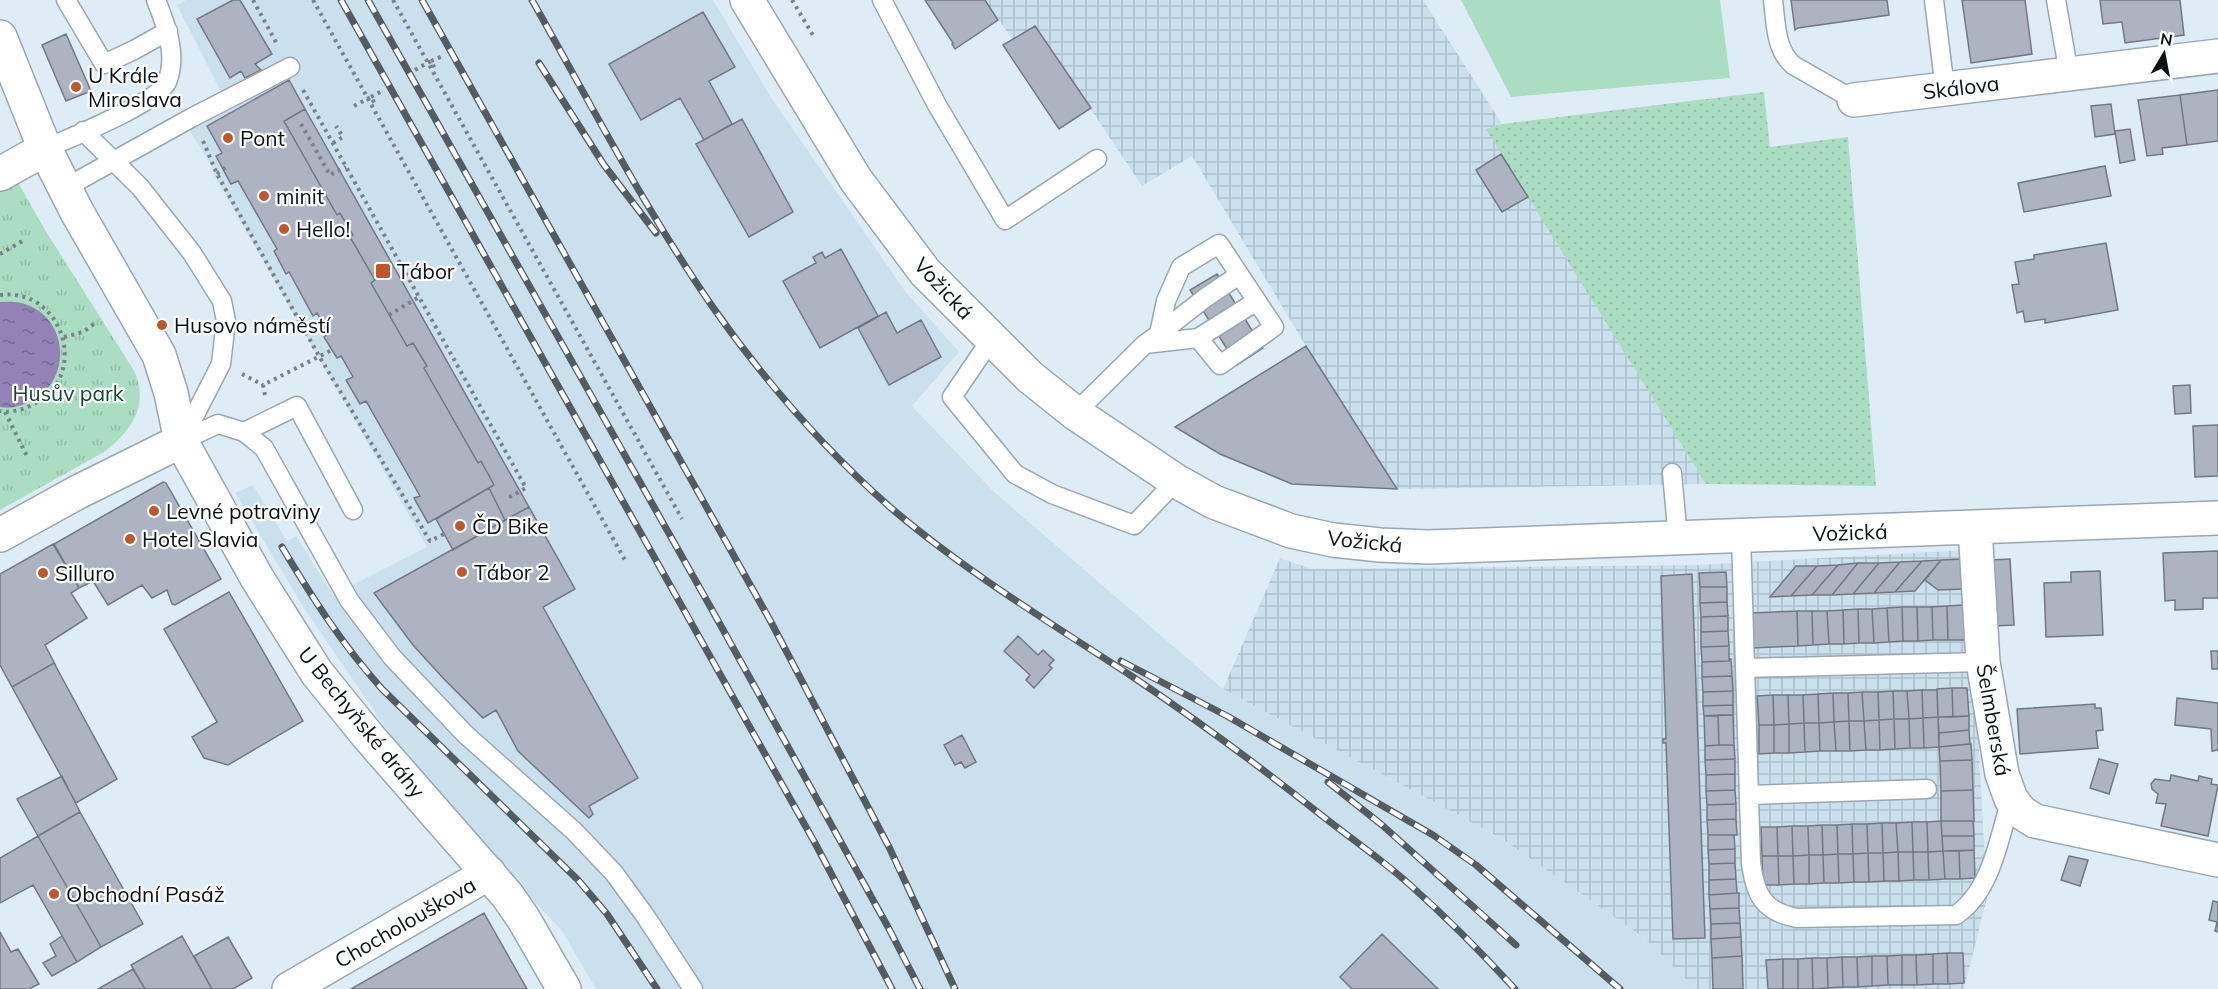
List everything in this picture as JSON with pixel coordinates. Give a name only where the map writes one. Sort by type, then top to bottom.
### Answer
[{"type":"street","name":"Vožická","points":[[747,0],[856,180],[926,272],[1030,377],[1075,413],[1176,481],[1214,502],[1291,531],[1357,542],[1428,547],[2218,518]]},
{"type":"street","points":[[0,535],[78,492],[181,441],[171,393],[159,355],[45,149],[2,46]]},
{"type":"street","name":"Skálova","points":[[1854,100],[2218,56]]},
{"type":"street","points":[[0,174],[45,149]]},
{"type":"street","name":"U Bechyňské dráhy","points":[[181,441],[257,578],[317,673],[368,736],[489,873],[523,918],[564,989]]},
{"type":"street","name":"Šelmberská","points":[[1975,527],[1983,662],[2002,774],[2011,798],[2021,812],[2035,821],[2218,860]]},
{"type":"street","name":"Chocholouškova","points":[[289,989],[489,873]]},
{"type":"lane","points":[[66,0],[104,64],[169,39]]},
{"type":"lane","points":[[45,149],[138,106],[161,90],[167,81],[169,39],[156,0]]},
{"type":"lane","points":[[882,0],[937,105],[1005,220],[1097,159]]},
{"type":"lane","points":[[1773,0],[1780,50],[1786,59],[1854,100]]},
{"type":"lane","points":[[1934,0],[1945,89]]},
{"type":"lane","points":[[2056,0],[2069,74]]},
{"type":"lane","points":[[65,188],[191,118],[290,67]]},
{"type":"lane","points":[[83,131],[140,187],[192,253],[222,301],[226,321],[221,364],[181,441]]},
{"type":"lane","points":[[1152,339],[1181,267],[1219,244],[1274,327],[1220,365],[1198,338]]},
{"type":"lane","points":[[1075,413],[1152,339],[1239,275]]},
{"type":"lane","points":[[1152,339],[1198,338],[1257,301]]},
{"type":"lane","points":[[992,338],[952,397],[1016,474],[1052,494],[1134,525],[1176,481]]},
{"type":"lane","points":[[244,432],[297,406],[353,510]]},
{"type":"lane","points":[[181,441],[218,424],[244,432],[264,448],[350,600],[392,657],[465,734],[574,831],[614,873],[693,989]]},
{"type":"lane","points":[[1672,473],[1678,539]]},
{"type":"lane","points":[[1741,536],[1751,863],[1754,885],[1765,904],[1775,911],[1797,918],[1956,915],[1965,909],[1982,887],[2011,798]]},
{"type":"lane","points":[[1745,668],[1983,662]]},
{"type":"lane","points":[[1749,795],[1927,789]]},
{"type":"path","points":[[253,0],[526,488],[506,500]]},
{"type":"path","points":[[314,0],[626,562]]},
{"type":"path","points":[[393,0],[682,519]]},
{"type":"path","points":[[792,0],[814,37]]},
{"type":"path","points":[[416,70],[443,56]]},
{"type":"path","points":[[431,62],[435,69]]},
{"type":"path","points":[[354,105],[382,91]]},
{"type":"path","points":[[371,97],[375,104]]},
{"type":"path","points":[[301,124],[330,175],[346,167]]},
{"type":"path","points":[[333,143],[343,137],[336,126]]},
{"type":"path","points":[[201,136],[217,174],[319,356],[430,541],[444,534]]},
{"type":"path","points":[[217,174],[226,167]]},
{"type":"path","points":[[0,254],[26,238]]},
{"type":"path","points":[[0,295],[26,297],[43,306],[56,320],[63,337],[65,355],[62,373],[53,389],[40,402],[23,409],[3,411],[28,458]]},
{"type":"path","points":[[389,315],[419,297]]},
{"type":"path","points":[[63,337],[83,332],[94,324]]},
{"type":"path","points":[[263,385],[332,350]]},
{"type":"path","points":[[243,374],[263,385]]},
{"type":"path","points":[[263,385],[266,402]]},
{"type":"shaded area","points":[[186,0],[713,0],[772,99],[905,291],[959,352],[912,406],[994,492],[1223,689],[1499,837],[1643,937],[1696,989],[596,989],[562,931],[424,784],[304,608],[235,493],[253,485],[287,541],[296,536],[333,595],[427,547],[213,173],[216,173],[181,117],[222,94],[177,5]]},
{"type":"shaded area","points":[[985,0],[1423,0],[1502,124],[1487,129],[1706,484],[1397,489],[1328,383],[1192,156],[1142,186],[1035,26],[1012,39]]},
{"type":"shaded area","points":[[1968,550],[1987,898],[1964,989],[1696,989],[1643,937],[1499,837],[1223,689],[1280,558],[1312,569],[1696,565]]},
{"type":"green space","points":[[1461,0],[1720,0],[1730,78],[1511,97]]},
{"type":"green space","points":[[1764,92],[1770,147],[1848,137],[1876,486],[1706,484],[1486,129],[1502,124]]},
{"type":"green space","name":"Husův park","points":[[16,182],[133,369],[140,394],[139,405],[130,426],[114,444],[104,452],[0,510],[0,190]]},
{"type":"water","points":[[0,302],[18,302],[36,309],[47,318],[55,330],[59,343],[58,370],[52,382],[43,393],[20,406],[0,407]]},
{"type":"building","points":[[233,0],[240,0],[272,54],[255,64],[261,70],[245,78],[241,71],[230,78],[197,19]]},
{"type":"building","points":[[925,0],[985,0],[998,20],[955,49]]},
{"type":"building","points":[[1791,0],[1887,0],[1889,15],[1795,30]]},
{"type":"building","points":[[1962,0],[2025,0],[2032,54],[1971,63]]},
{"type":"building","points":[[2100,0],[2180,0],[2184,35],[2125,43],[2122,22],[2103,24]]},
{"type":"building","points":[[703,12],[735,67],[709,81],[732,124],[704,140],[680,98],[641,120],[609,64]]},
{"type":"building","points":[[1035,26],[1091,108],[1059,129],[1003,45]]},
{"type":"building","points":[[66,34],[91,91],[66,101],[42,45]]},
{"type":"building","points":[[289,80],[305,109],[284,121],[337,215],[340,213],[353,235],[350,237],[375,280],[371,283],[407,346],[413,343],[427,366],[424,368],[478,463],[481,461],[494,485],[428,523],[414,498],[420,496],[366,401],[360,404],[346,380],[353,377],[341,356],[337,358],[324,337],[328,334],[317,313],[313,316],[289,272],[286,274],[274,251],[277,249],[238,181],[231,184],[216,156],[222,153],[207,126]]},
{"type":"building","points":[[2218,90],[2218,141],[2187,145],[2180,95]]},
{"type":"building","points":[[2180,95],[2187,145],[2162,148],[2163,154],[2147,156],[2138,100]]},
{"type":"building","points":[[2111,104],[2115,134],[2095,137],[2091,106]]},
{"type":"building","points":[[305,109],[529,507],[505,520],[489,488],[494,485],[481,461],[478,463],[424,368],[427,366],[413,343],[407,346],[371,283],[375,280],[350,237],[353,235],[340,213],[337,215],[284,121]]},
{"type":"building","points":[[742,119],[793,212],[749,237],[696,144]]},
{"type":"building","points":[[2130,129],[2135,160],[2120,163],[2115,131]]},
{"type":"building","points":[[1501,154],[1528,197],[1502,212],[1476,170]]},
{"type":"building","points":[[2105,166],[2111,196],[2024,212],[2018,183]]},
{"type":"building","points":[[2106,243],[2118,310],[2045,323],[2045,319],[2025,322],[2023,311],[2017,313],[2012,285],[2019,284],[2015,262],[2034,259],[2034,255]]},
{"type":"building","points":[[841,249],[878,316],[820,348],[783,281],[816,263],[813,257],[822,252],[825,258]]},
{"type":"building","points":[[1217,274],[1263,348],[1237,365],[1190,290]]},
{"type":"building","points":[[886,312],[897,333],[921,320],[941,357],[889,385],[858,328]]},
{"type":"building","points":[[1306,346],[1397,489],[1292,484],[1220,454],[1175,427]]},
{"type":"building","points":[[2190,385],[2191,413],[2175,414],[2173,386]]},
{"type":"building","points":[[2218,425],[2218,476],[2195,477],[2193,426]]},
{"type":"building","name":"Hotel Slavia","points":[[163,482],[166,483],[221,579],[175,605],[172,604],[167,590],[152,598],[142,585],[108,605],[93,581],[79,588],[54,544]]},
{"type":"building","points":[[489,488],[505,520],[453,550],[436,519]]},
{"type":"building","points":[[529,507],[575,589],[543,607],[638,778],[589,806],[593,814],[589,818],[518,751],[496,710],[483,718],[443,678],[413,645],[374,593]]},
{"type":"building","points":[[53,544],[79,588],[71,593],[87,618],[45,645],[56,666],[54,663],[12,687],[0,665],[0,574]]},
{"type":"building","points":[[2218,551],[2218,598],[2203,598],[2203,609],[2175,610],[2175,600],[2165,601],[2163,553]]},
{"type":"building","points":[[1962,559],[1964,589],[1938,590],[1925,580],[1941,560]]},
{"type":"building","points":[[2010,559],[2014,625],[1994,626],[1990,560]]},
{"type":"building","points":[[1941,560],[1915,591],[1895,592],[1922,561]]},
{"type":"building","points":[[1922,561],[1895,592],[1874,593],[1900,562]]},
{"type":"building","points":[[1900,562],[1874,593],[1853,594],[1879,563]]},
{"type":"building","points":[[1858,563],[1832,595],[1812,595],[1838,565]]},
{"type":"building","points":[[1858,563],[1879,563],[1853,594],[1832,595]]},
{"type":"building","points":[[1838,565],[1812,595],[1791,596],[1817,566]]},
{"type":"building","points":[[1796,566],[1817,566],[1791,596],[1770,597]]},
{"type":"building","points":[[2100,571],[2103,635],[2046,637],[2044,583],[2071,582],[2071,572]]},
{"type":"building","points":[[1726,572],[1727,587],[1700,587],[1699,573]]},
{"type":"building","points":[[1692,574],[1705,938],[1673,939],[1666,743],[1663,743],[1663,739],[1666,739],[1661,576]]},
{"type":"building","points":[[1700,587],[1727,587],[1727,602],[1700,603]]},
{"type":"building","points":[[229,592],[303,721],[228,765],[204,758],[192,737],[217,722],[164,629]]},
{"type":"building","points":[[1727,602],[1728,616],[1701,617],[1700,603]]},
{"type":"building","points":[[1963,605],[1965,640],[1948,640],[1947,606]]},
{"type":"building","points":[[1947,606],[1948,640],[1933,640],[1932,607]]},
{"type":"building","points":[[1902,607],[1917,607],[1918,641],[1903,641]]},
{"type":"building","points":[[1902,607],[1903,641],[1889,642],[1887,608]]},
{"type":"building","points":[[1917,607],[1932,607],[1933,640],[1918,641]]},
{"type":"building","points":[[1887,608],[1889,642],[1874,643],[1872,609]]},
{"type":"building","points":[[1858,609],[1872,609],[1874,643],[1859,643]]},
{"type":"building","points":[[1858,609],[1859,643],[1844,644],[1843,610]]},
{"type":"building","points":[[1843,610],[1844,644],[1829,644],[1827,611]]},
{"type":"building","points":[[1797,611],[1798,646],[1752,648],[1751,613]]},
{"type":"building","points":[[1797,611],[1812,611],[1813,645],[1798,646]]},
{"type":"building","points":[[1812,611],[1827,611],[1829,644],[1813,645]]},
{"type":"building","points":[[1728,616],[1728,631],[1701,632],[1701,617]]},
{"type":"building","points":[[1728,631],[1729,646],[1701,647],[1701,632]]},
{"type":"building","points":[[1018,636],[1038,655],[1043,650],[1054,660],[1049,665],[1052,668],[1034,688],[1026,680],[1030,675],[1004,651]]},
{"type":"building","points":[[1729,646],[1729,661],[1702,662],[1701,647]]},
{"type":"building","points":[[2211,651],[2218,651],[2218,669],[2212,669]]},
{"type":"building","points":[[1731,659],[1732,676],[1702,677],[1702,662],[1729,661]]},
{"type":"building","points":[[54,663],[117,779],[76,803],[12,687]]},
{"type":"building","points":[[1732,676],[1733,691],[1703,692],[1702,677]]},
{"type":"building","points":[[1952,688],[1967,688],[1969,716],[1953,717]]},
{"type":"building","points":[[1952,688],[1953,717],[1938,717],[1937,689]]},
{"type":"building","points":[[1922,690],[1923,718],[1909,719],[1907,691]]},
{"type":"building","points":[[1922,690],[1937,690],[1938,717],[1923,718]]},
{"type":"building","points":[[1733,691],[1733,705],[1703,706],[1703,692]]},
{"type":"building","points":[[1893,691],[1894,719],[1879,720],[1878,692]]},
{"type":"building","points":[[1893,691],[1907,691],[1909,719],[1894,719]]},
{"type":"building","points":[[1862,692],[1878,692],[1879,720],[1864,721]]},
{"type":"building","points":[[1862,692],[1864,721],[1849,721],[1848,693]]},
{"type":"building","points":[[1833,693],[1848,693],[1849,721],[1834,722]]},
{"type":"building","points":[[1833,693],[1834,722],[1819,723],[1818,694]]},
{"type":"building","points":[[1818,694],[1819,723],[1804,723],[1803,695]]},
{"type":"building","points":[[1773,695],[1788,695],[1789,724],[1774,725]]},
{"type":"building","points":[[1773,695],[1774,725],[1759,725],[1757,696]]},
{"type":"building","points":[[1788,695],[1803,695],[1804,723],[1789,724]]},
{"type":"building","points":[[2177,698],[2218,703],[2218,750],[2212,751],[2211,729],[2175,725]]},
{"type":"building","points":[[2095,704],[2095,708],[2101,708],[2103,730],[2096,731],[2098,748],[2020,754],[2017,709]]},
{"type":"building","points":[[1733,705],[1733,715],[1704,716],[1703,706]]},
{"type":"building","points":[[1718,715],[1719,745],[1705,746],[1704,716]]},
{"type":"building","points":[[1718,715],[1733,715],[1734,745],[1719,745]]},
{"type":"building","points":[[1969,716],[1969,730],[1939,733],[1938,717]]},
{"type":"building","points":[[1938,717],[1939,747],[1924,748],[1923,718]]},
{"type":"building","points":[[1923,718],[1924,748],[1910,748],[1909,719]]},
{"type":"building","points":[[1894,719],[1909,719],[1910,748],[1895,749]]},
{"type":"building","points":[[1894,719],[1895,749],[1880,750],[1879,720]]},
{"type":"building","points":[[1879,720],[1880,750],[1866,750],[1864,721]]},
{"type":"building","points":[[1849,721],[1864,721],[1866,750],[1850,751]]},
{"type":"building","points":[[1849,721],[1850,751],[1836,751],[1834,722]]},
{"type":"building","points":[[1834,722],[1836,751],[1820,751],[1819,723]]},
{"type":"building","points":[[1804,723],[1805,752],[1789,753],[1789,724]]},
{"type":"building","points":[[1804,723],[1819,723],[1820,751],[1805,752]]},
{"type":"building","points":[[1789,724],[1789,753],[1774,753],[1774,725]]},
{"type":"building","points":[[1759,725],[1774,725],[1774,753],[1759,754]]},
{"type":"building","points":[[1969,730],[1970,744],[1939,747],[1939,733]]},
{"type":"building","points":[[962,735],[976,762],[965,768],[961,762],[955,765],[944,745]]},
{"type":"building","points":[[1971,744],[1972,760],[1940,761],[1939,747]]},
{"type":"building","points":[[1734,745],[1735,759],[1705,760],[1705,746]]},
{"type":"building","points":[[1735,759],[1735,774],[1706,775],[1705,760]]},
{"type":"building","points":[[2099,759],[2118,764],[2109,794],[2090,788]]},
{"type":"building","points":[[1972,760],[1973,790],[1941,791],[1940,761]]},
{"type":"building","points":[[1735,774],[1735,790],[1706,791],[1706,775]]},
{"type":"building","points":[[2171,775],[2198,781],[2199,776],[2212,779],[2211,784],[2218,785],[2208,836],[2161,826],[2166,804],[2156,803],[2158,794],[2152,789],[2151,784],[2155,779],[2170,781]]},
{"type":"building","points":[[62,776],[80,812],[38,836],[17,799]]},
{"type":"building","points":[[1735,790],[1736,804],[1707,805],[1706,791]]},
{"type":"building","points":[[1973,790],[1974,821],[1941,821],[1941,791]]},
{"type":"building","points":[[1736,804],[1736,819],[1707,820],[1707,805]]},
{"type":"building","points":[[80,812],[143,924],[101,947],[38,836]]},
{"type":"building","points":[[1736,819],[1737,835],[1708,835],[1707,820]]},
{"type":"building","points":[[1941,821],[1973,821],[1974,836],[1942,836]]},
{"type":"building","points":[[1941,821],[1943,851],[1928,852],[1927,822]]},
{"type":"building","points":[[1912,822],[1927,822],[1928,852],[1913,852]]},
{"type":"building","points":[[1912,822],[1913,852],[1898,852],[1896,823]]},
{"type":"building","points":[[1882,823],[1896,823],[1898,852],[1883,853]]},
{"type":"building","points":[[1882,823],[1883,853],[1868,853],[1867,824]]},
{"type":"building","points":[[1852,824],[1853,854],[1838,854],[1837,825]]},
{"type":"building","points":[[1852,824],[1867,824],[1868,853],[1853,854]]},
{"type":"building","points":[[1822,825],[1837,825],[1838,854],[1823,855]]},
{"type":"building","points":[[1822,825],[1823,855],[1809,855],[1808,826]]},
{"type":"building","points":[[1792,826],[1808,826],[1809,855],[1793,856]]},
{"type":"building","points":[[1792,826],[1793,856],[1778,856],[1777,827]]},
{"type":"building","points":[[1761,827],[1777,827],[1778,856],[1762,856]]},
{"type":"building","points":[[1708,835],[1734,835],[1735,849],[1708,850]]},
{"type":"building","name":"Obchodní Pasáž","points":[[38,836],[101,947],[77,962],[33,885],[0,903],[0,858]]},
{"type":"building","points":[[1942,836],[1974,836],[1974,850],[1943,851]]},
{"type":"building","points":[[1735,849],[1735,863],[1709,864],[1708,850]]},
{"type":"building","points":[[1974,850],[1975,878],[1960,879],[1959,851]]},
{"type":"building","points":[[1943,851],[1959,851],[1960,879],[1945,879]]},
{"type":"building","points":[[1943,851],[1945,879],[1929,880],[1928,852]]},
{"type":"building","points":[[1898,852],[1899,881],[1884,881],[1883,853]]},
{"type":"building","points":[[1898,852],[1913,852],[1914,880],[1899,881]]},
{"type":"building","points":[[1913,852],[1928,852],[1929,880],[1914,880]]},
{"type":"building","points":[[1868,853],[1869,882],[1854,882],[1853,854]]},
{"type":"building","points":[[1868,853],[1883,853],[1884,881],[1869,882]]},
{"type":"building","points":[[1838,854],[1853,854],[1854,882],[1839,883]]},
{"type":"building","points":[[1838,854],[1839,883],[1824,883],[1823,855]]},
{"type":"building","points":[[1809,855],[1823,855],[1824,883],[1809,884]]},
{"type":"building","points":[[1809,855],[1809,884],[1794,884],[1793,856]]},
{"type":"building","points":[[1762,856],[1778,856],[1779,885],[1763,885]]},
{"type":"building","points":[[1778,856],[1793,856],[1794,884],[1779,885]]},
{"type":"building","points":[[2069,856],[2088,860],[2080,886],[2061,880]]},
{"type":"building","points":[[1735,863],[1736,879],[1709,880],[1709,864]]},
{"type":"building","points":[[1736,879],[1737,893],[1709,895],[1709,880]]},
{"type":"building","points":[[1739,893],[1739,908],[1710,909],[1709,895]]},
{"type":"building","points":[[2213,901],[2218,902],[2218,932],[2215,931],[2217,922],[2209,920]]},
{"type":"building","points":[[1739,908],[1740,923],[1711,924],[1710,909]]},
{"type":"building","points":[[484,913],[527,989],[351,989]]},
{"type":"building","points":[[1740,923],[1741,937],[1711,939],[1711,924]]},
{"type":"building","points":[[0,932],[11,952],[18,949],[39,984],[29,989],[0,989]]},
{"type":"building","points":[[1382,934],[1438,989],[1352,989],[1340,977]]},
{"type":"building","points":[[62,936],[77,962],[52,976],[43,963],[56,956],[50,944]]},
{"type":"building","points":[[182,936],[212,989],[145,989],[131,965]]},
{"type":"building","points":[[228,937],[252,978],[233,989],[212,989],[194,956]]},
{"type":"building","points":[[1741,937],[1742,956],[1712,958],[1711,939]]},
{"type":"building","points":[[1947,953],[1948,984],[1933,984],[1933,954]]},
{"type":"building","points":[[1947,953],[1963,953],[1964,983],[1948,984]]},
{"type":"building","points":[[1933,954],[1933,984],[1917,985],[1916,955]]},
{"type":"building","points":[[1902,955],[1902,985],[1888,985],[1887,956]]},
{"type":"building","points":[[1902,955],[1916,955],[1917,985],[1902,985]]},
{"type":"building","points":[[1742,956],[1743,989],[1713,989],[1712,958]]},
{"type":"building","points":[[1872,956],[1872,986],[1858,987],[1857,957]]},
{"type":"building","points":[[1872,956],[1887,956],[1888,985],[1872,986]]},
{"type":"building","points":[[1842,957],[1843,987],[1828,988],[1827,958]]},
{"type":"building","points":[[1842,957],[1857,957],[1858,987],[1843,987]]},
{"type":"building","points":[[1812,958],[1827,958],[1828,988],[1813,989]]},
{"type":"building","points":[[1812,958],[1813,989],[1798,989],[1798,959]]},
{"type":"building","points":[[1783,959],[1783,989],[1768,989],[1766,960]]},
{"type":"building","points":[[1783,959],[1798,959],[1798,989],[1783,989]]},
{"type":"building","points":[[133,969],[145,989],[98,989]]},
{"type":"railway","points":[[341,0],[815,843],[892,989]]},
{"type":"railway","points":[[368,0],[711,608],[920,989]]},
{"type":"railway","points":[[422,0],[771,622],[890,849],[955,989]]},
{"type":"railway","points":[[532,0],[641,194],[687,269],[752,360],[796,413],[842,462],[891,508],[948,553],[1180,709],[1378,858],[1436,909],[1515,989]]},
{"type":"railway","points":[[539,63],[604,165],[656,233]]},
{"type":"railway","points":[[282,547],[329,621],[367,672],[578,880],[607,914],[657,989]]},
{"type":"railway","points":[[1121,661],[1227,716],[1433,835],[1476,865],[1620,989]]},
{"type":"railway","points":[[1328,782],[1382,825],[1516,945]]},
{"type":"place","name":"U Krále Miroslava","points":[[76,87]]},
{"type":"place","name":"Pont","points":[[228,138]]},
{"type":"place","name":"minit","points":[[264,196]]},
{"type":"place","name":"Hello!","points":[[284,229]]},
{"type":"place","name":"Tábor","points":[[383,271]]},
{"type":"place","name":"Husovo náměstí","points":[[162,325]]},
{"type":"place","name":"Levné potraviny","points":[[154,511]]},
{"type":"place","name":"ČD Bike","points":[[460,526]]},
{"type":"place","name":"Hotel Slavia","points":[[130,539]]},
{"type":"place","name":"Tábor 2","points":[[462,572]]},
{"type":"place","name":"Silluro","points":[[43,573]]},
{"type":"place","name":"Obchodní Pasáž","points":[[54,894]]}]
